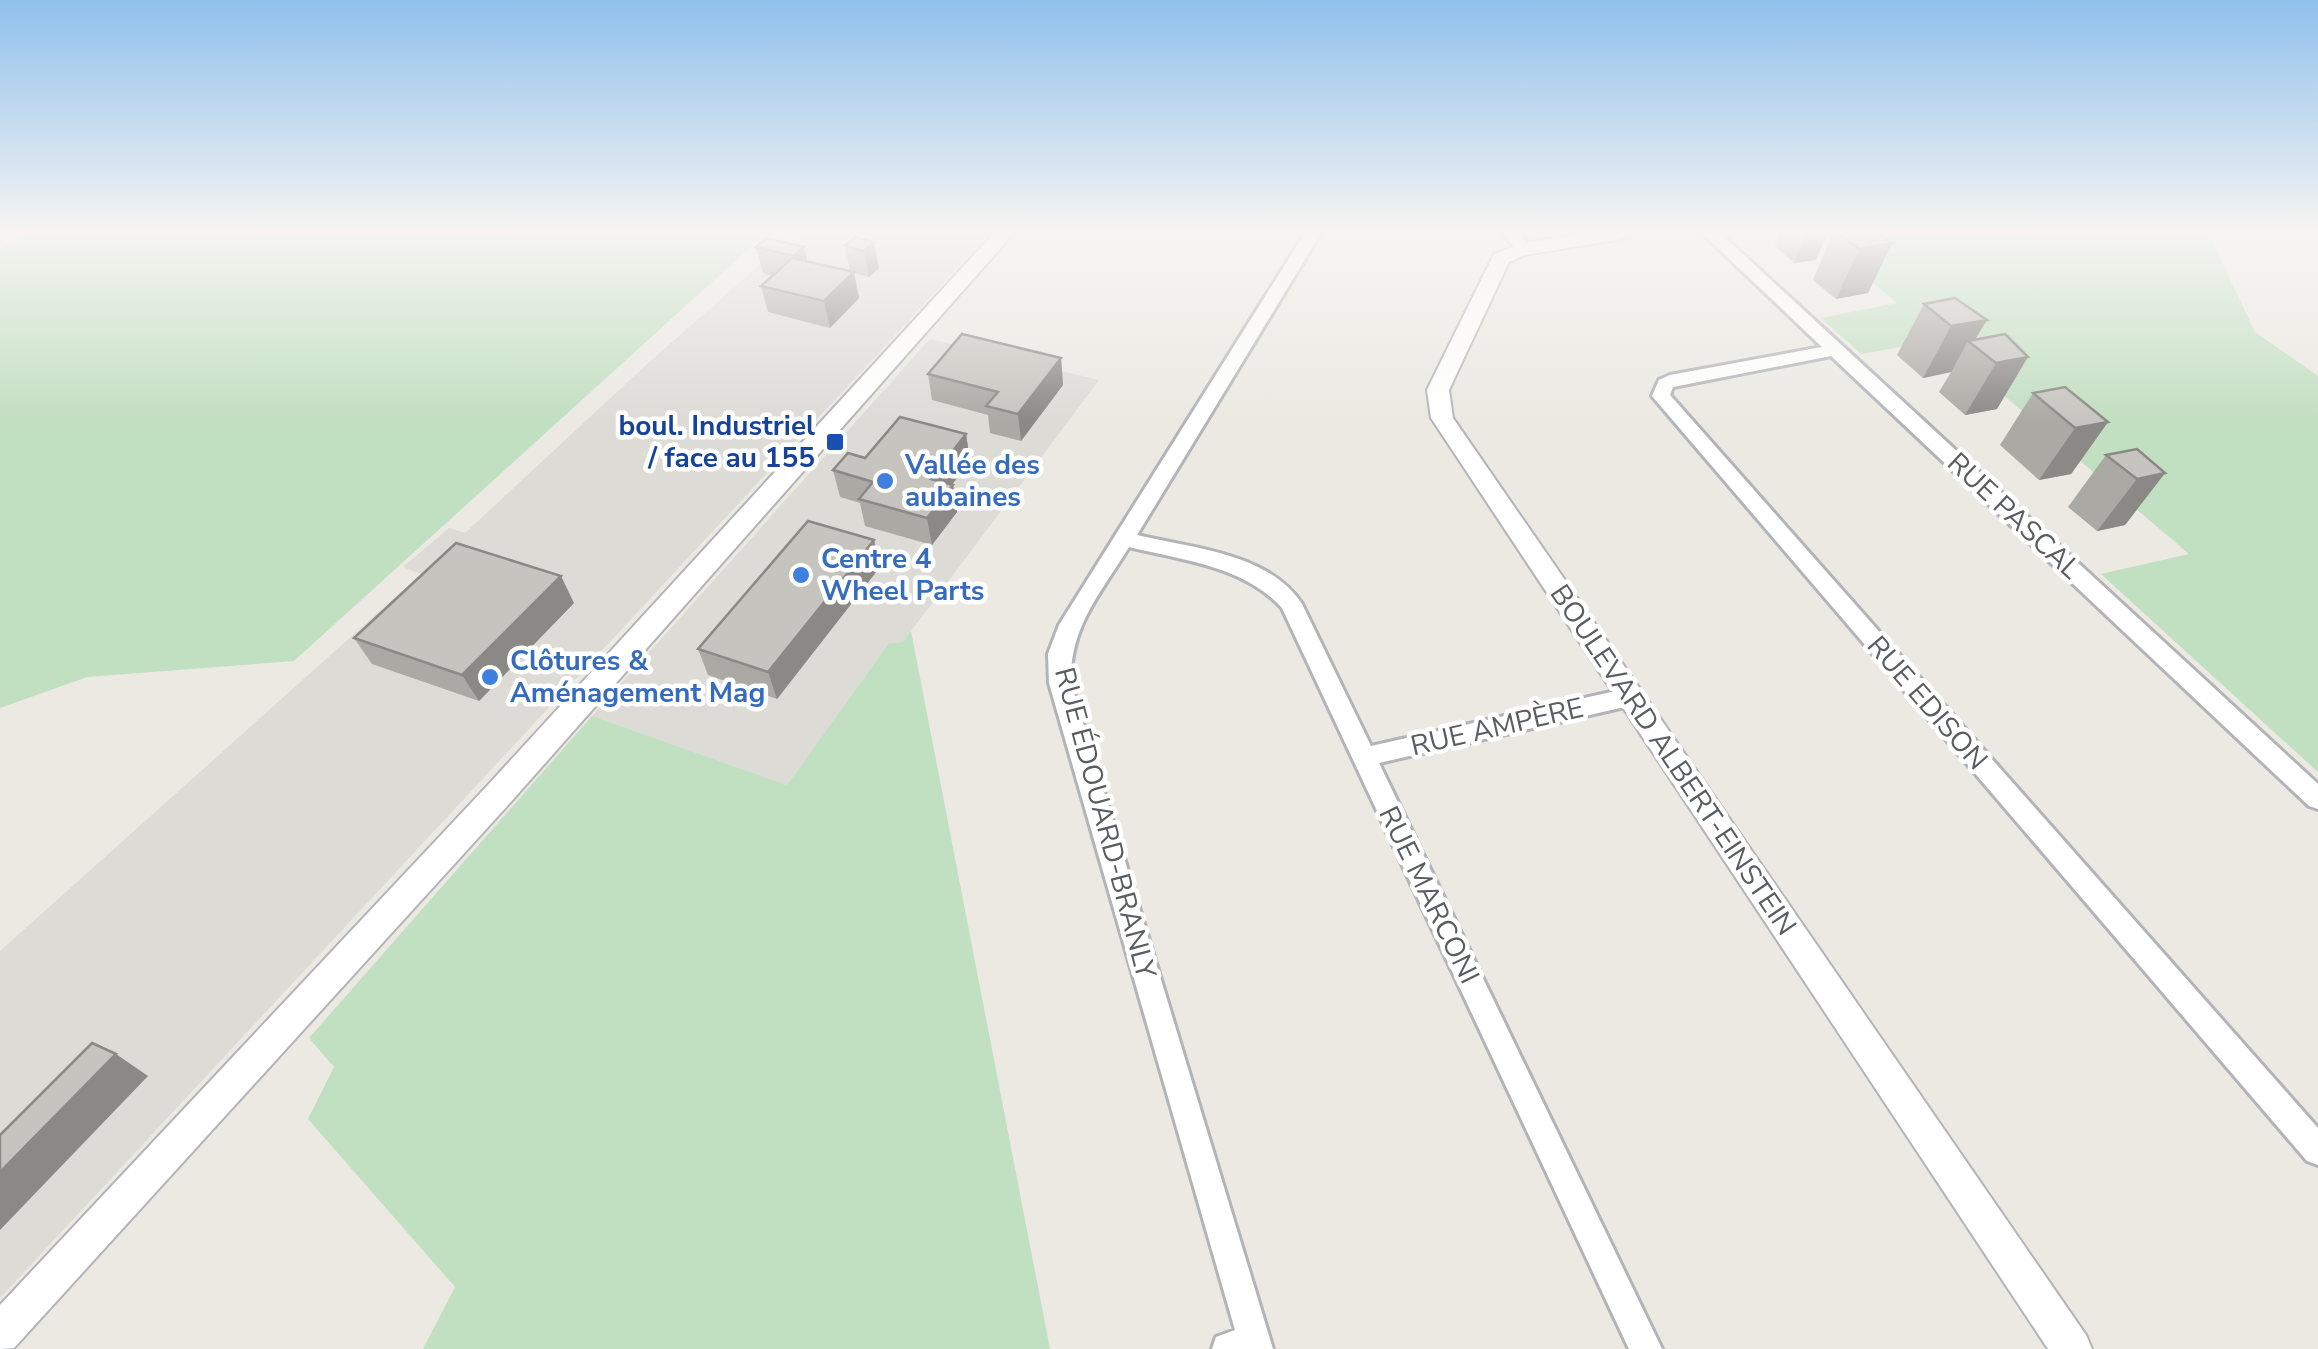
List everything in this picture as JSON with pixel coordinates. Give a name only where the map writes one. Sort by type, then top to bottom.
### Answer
[{"type":"street","points":[[0,1334],[498,795],[949,296]]},
{"type":"street","name":"RUE ÉDOUARD-BRANLY","points":[[1246,1346],[1058,671],[1060,648],[1068,631],[1275,296]]},
{"type":"street","name":"BOULEVARD ALBERT-EINSTEIN","points":[[1480,296],[1438,390],[1439,411],[2072,1349]]},
{"type":"street","name":"RUE PASCAL","points":[[1777,296],[2318,799]]},
{"type":"street","name":"RUE EDISON","points":[[1835,350],[1676,379],[1665,384],[1662,396],[2318,1150]]},
{"type":"street","name":"RUE MARCONI","points":[[1126,539],[1247,571],[1280,590],[1296,614],[1646,1349]]},
{"type":"street","name":"RUE AMPÈRE","points":[[1364,757],[1629,697]]},
{"type":"shaded area","points":[[724,296],[931,296],[0,1298],[0,951],[421,574],[403,567],[449,528],[465,533]]},
{"type":"shaded area","points":[[930,339],[1099,380],[903,642],[889,643],[787,785],[592,716]]},
{"type":"green space","points":[[0,296],[697,296],[294,661],[87,677],[0,708]]},
{"type":"green space","points":[[1889,296],[2238,296],[2255,332],[2318,376],[2318,772],[2101,574],[2189,554],[1939,340],[1861,354],[1821,318],[1897,303]]},
{"type":"green space","points":[[911,631],[1050,1349],[423,1349],[455,1287],[308,1119],[334,1067],[309,1038],[592,716],[787,785],[889,643],[903,642]]},
{"type":"building","points":[[803,296],[829,296],[824,301]]},
{"type":"building","points":[[1955,298],[1987,320],[1951,326],[1924,304]]},
{"type":"building","points":[[962,334],[1061,358],[1018,414],[986,406],[998,392],[928,374]]},
{"type":"building","points":[[2005,334],[2028,357],[1996,363],[1968,341]]},
{"type":"building","points":[[2065,387],[2108,422],[2075,428],[2033,393]]},
{"type":"building","points":[[900,417],[966,434],[931,479],[953,485],[927,518],[859,499],[873,482],[833,470],[848,453],[865,458]]},
{"type":"building","points":[[2137,449],[2165,473],[2137,479],[2106,455]]},
{"type":"building","points":[[808,521],[874,540],[768,672],[698,649]]},
{"type":"building","points":[[456,543],[561,576],[462,675],[354,638]]},
{"type":"building","points":[[92,1043],[116,1054],[0,1172],[0,1135]]},
{"type":"place","name":"boul. Industriel / face au 155","points":[[835,442]]},
{"type":"place","name":"Vallée des aubaines","points":[[885,481]]},
{"type":"place","name":"Centre 4 Wheel Parts","points":[[801,575]]},
{"type":"place","name":"Clôtures & Aménagement Mag","points":[[490,677]]}]
